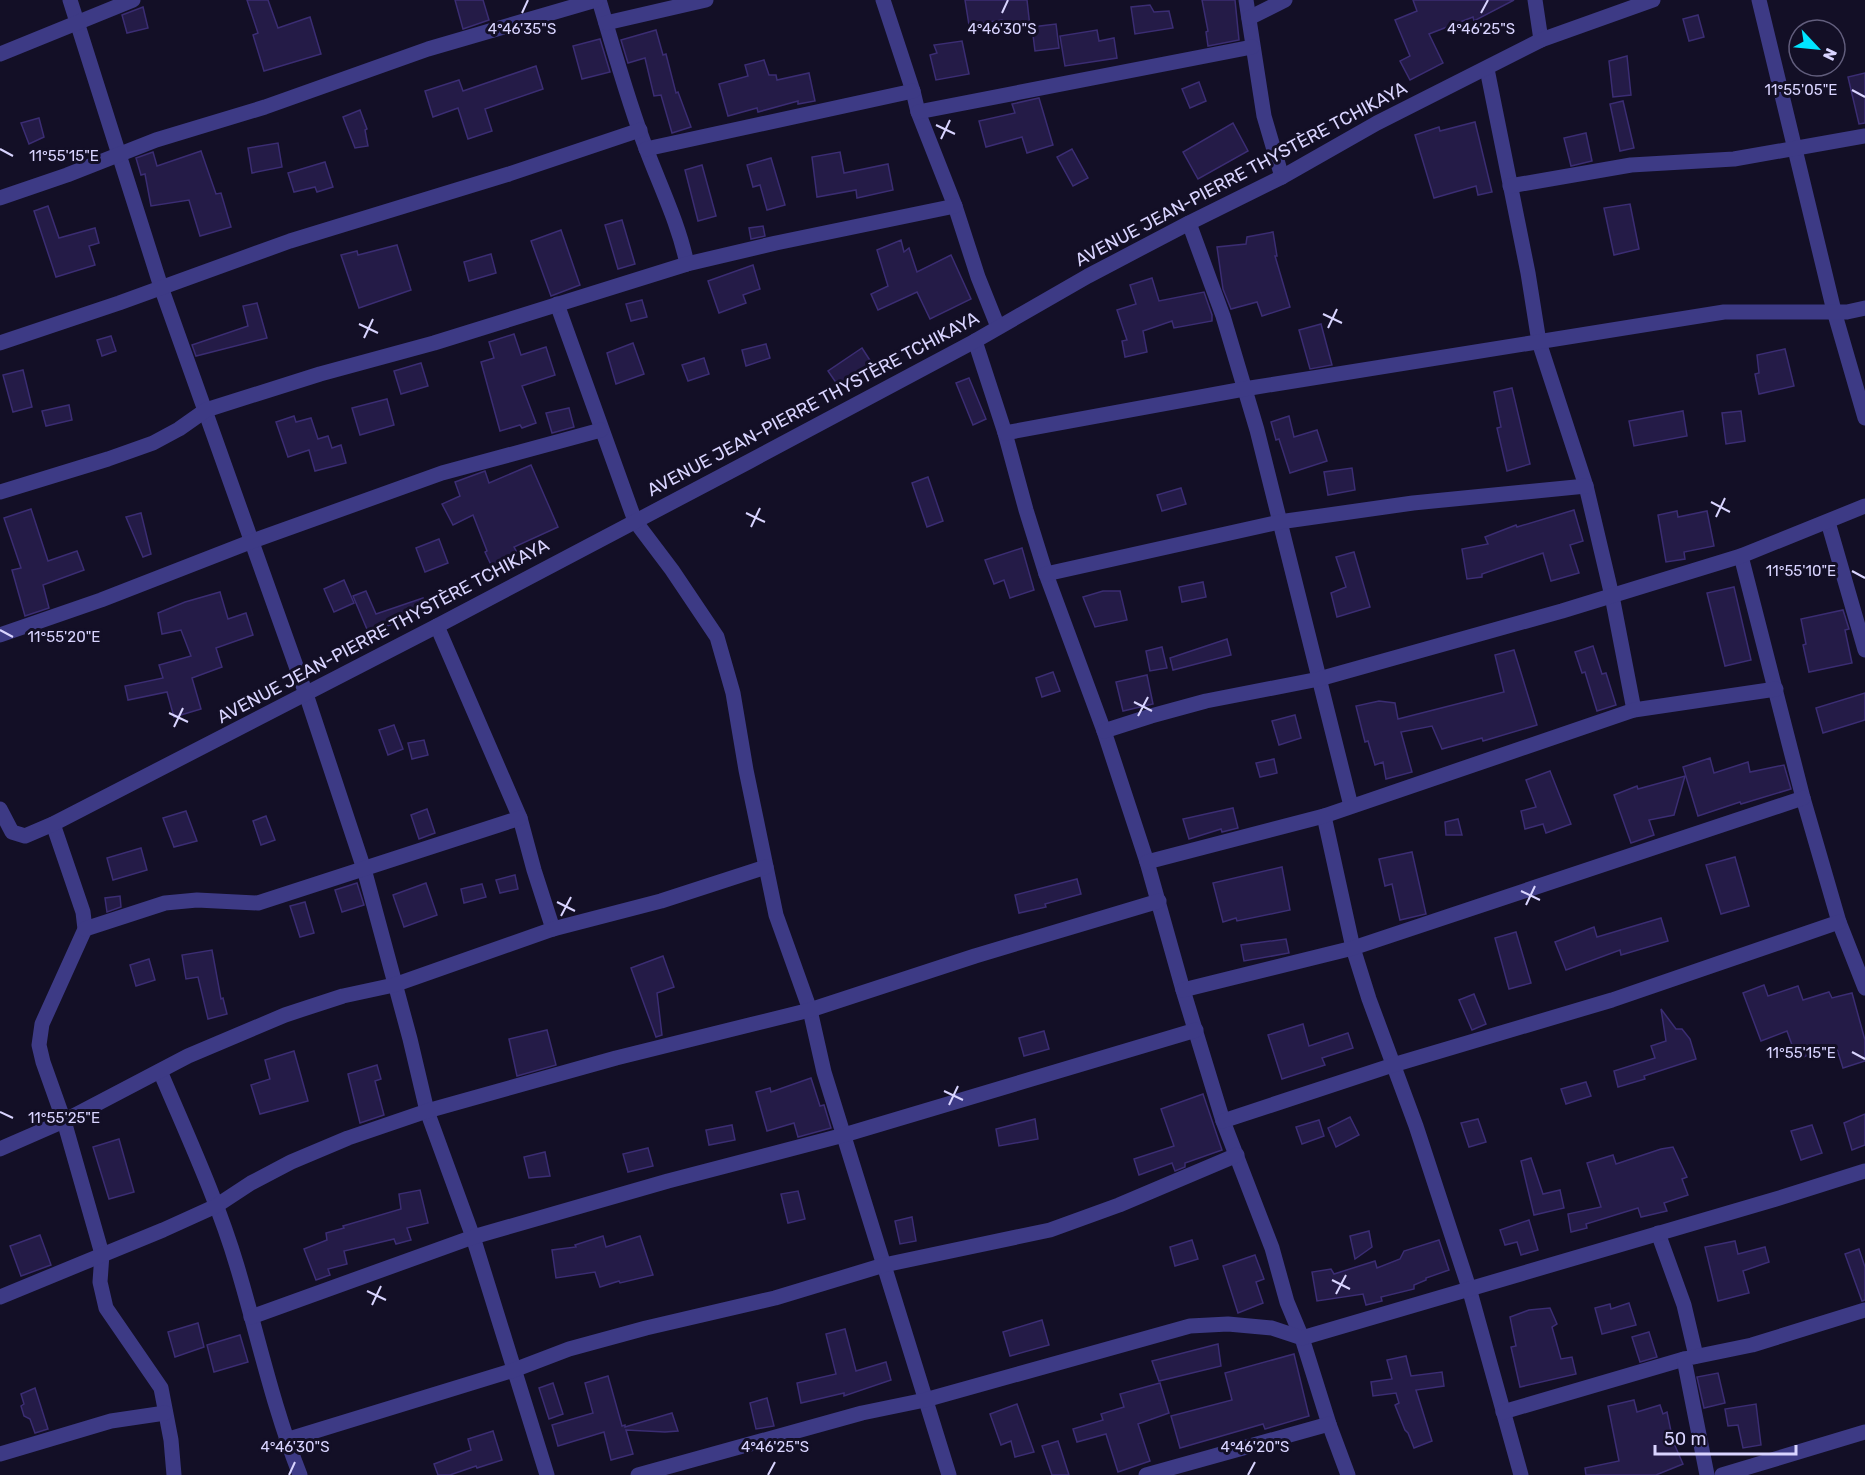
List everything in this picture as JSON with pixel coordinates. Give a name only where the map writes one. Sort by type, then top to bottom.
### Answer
[{"type":"street","points":[[70,0],[121,154],[161,286],[250,542],[306,694],[364,868],[428,1111],[473,1238],[547,1475]]},
{"type":"street","points":[[0,54],[133,0]]},
{"type":"street","points":[[0,198],[156,140],[265,107],[428,50],[598,0],[646,149],[684,248],[687,264]]},
{"type":"street","points":[[606,23],[706,0]]},
{"type":"street","points":[[883,0],[918,112],[955,206],[978,277],[998,327]]},
{"type":"street","points":[[1246,0],[1264,116],[1282,177]]},
{"type":"street","points":[[1249,18],[1285,0]]},
{"type":"street","points":[[1535,0],[1541,40]]},
{"type":"street","name":"AVENUE JEAN-PIERRE THYSTÈRE TCHIKAYA","points":[[1,811],[12,832],[25,836],[53,824],[438,626],[975,341],[1088,276],[1282,177],[1377,123],[1541,40],[1653,0]]},
{"type":"street","points":[[1759,0],[1834,311],[1865,418]]},
{"type":"street","points":[[918,112],[1252,47]]},
{"type":"street","points":[[1487,69],[1528,273],[1539,342],[1586,486],[1612,596],[1634,710]]},
{"type":"street","points":[[646,149],[913,91]]},
{"type":"street","points":[[0,343],[290,241],[509,174],[640,130]]},
{"type":"street","points":[[1510,186],[1631,165],[1734,159],[1865,136]]},
{"type":"street","points":[[0,492],[153,443],[179,429],[206,410],[320,374],[434,343],[687,264],[955,206]]},
{"type":"street","points":[[1189,223],[1223,316],[1257,430],[1351,806]]},
{"type":"street","points":[[557,304],[635,521],[672,570],[717,637],[733,693],[746,770],[776,915],[810,1010],[824,1072],[949,1475]]},
{"type":"street","points":[[1005,433],[1244,389],[1724,312],[1847,312],[1865,308]]},
{"type":"street","points":[[975,341],[1005,433],[1046,574],[1104,731],[1147,862],[1223,1121],[1272,1248],[1287,1302],[1302,1338],[1348,1475]]},
{"type":"street","points":[[0,634],[101,600],[250,542],[442,473],[601,430]]},
{"type":"street","points":[[1046,574],[1279,522],[1413,503],[1586,486]]},
{"type":"street","points":[[1104,731],[1206,701],[1319,679],[1612,596],[1741,556],[1865,506]]},
{"type":"street","points":[[1828,522],[1865,650]]},
{"type":"street","points":[[1741,556],[1803,798],[1839,922],[1865,988]]},
{"type":"street","points":[[438,626],[520,818],[534,870],[554,929]]},
{"type":"street","points":[[1147,862],[1324,816],[1634,710],[1776,689]]},
{"type":"street","points":[[1183,990],[1353,948],[1803,798]]},
{"type":"street","points":[[1324,816],[1353,948],[1469,1288],[1521,1475]]},
{"type":"street","points":[[85,929],[165,903],[197,900],[258,903],[520,818]]},
{"type":"street","points":[[53,824],[83,912],[85,929],[42,1024],[39,1045],[64,1120],[102,1254],[100,1282],[106,1308],[161,1388],[174,1475]]},
{"type":"street","points":[[0,1149],[64,1120],[188,1056],[285,1015],[343,996],[394,985],[554,929],[661,901],[766,867]]},
{"type":"street","points":[[0,1297],[216,1206],[251,1183],[291,1162],[348,1138],[428,1111],[616,1058],[810,1010],[975,956],[1159,901]]},
{"type":"street","points":[[1223,1121],[1393,1065],[1612,1000],[1839,922]]},
{"type":"street","points":[[251,1317],[473,1238],[668,1181],[844,1135],[1196,1030]]},
{"type":"street","points":[[160,1071],[216,1206],[237,1265],[286,1440],[300,1475]]},
{"type":"street","points":[[286,1440],[514,1370],[569,1349],[646,1328],[775,1298],[884,1266],[1050,1230],[1119,1205],[1237,1155]]},
{"type":"street","points":[[638,1475],[861,1413],[925,1400],[1190,1326],[1228,1324],[1272,1328],[1302,1338],[1865,1171]]},
{"type":"street","points":[[1658,1233],[1684,1305],[1707,1475]]},
{"type":"street","points":[[1503,1412],[1690,1358],[1752,1345],[1865,1310]]},
{"type":"street","points":[[0,1454],[111,1421],[165,1413]]},
{"type":"street","points":[[1146,1475],[1329,1424]]},
{"type":"street","points":[[1722,1475],[1865,1432]]},
{"type":"building","points":[[247,0],[268,0],[278,28],[310,17],[321,54],[264,71],[253,35],[258,33]]},
{"type":"building","points":[[455,0],[483,0],[489,20],[463,29]]},
{"type":"building","points":[[965,0],[1027,0],[1030,27],[1004,31],[1002,20],[969,25]]},
{"type":"building","points":[[1202,0],[1235,0],[1239,40],[1208,46],[1206,32],[1208,31]]},
{"type":"building","points":[[1413,0],[1514,0],[1474,21],[1473,17],[1429,34],[1443,63],[1410,80],[1400,61],[1410,56],[1395,20],[1417,11]]},
{"type":"building","points":[[1150,5],[1154,12],[1169,11],[1173,28],[1135,34],[1131,7]]},
{"type":"building","points":[[143,7],[148,28],[127,33],[122,15]]},
{"type":"building","points":[[1698,15],[1704,37],[1689,41],[1683,19]]},
{"type":"building","points":[[1056,24],[1059,48],[1035,51],[1032,27]]},
{"type":"building","points":[[656,30],[663,55],[666,54],[676,93],[678,92],[691,127],[672,133],[661,95],[654,96],[645,58],[628,63],[621,40]]},
{"type":"building","points":[[1097,30],[1099,41],[1114,38],[1117,58],[1065,66],[1060,36]]},
{"type":"building","points":[[600,39],[610,72],[582,79],[573,46]]},
{"type":"building","points":[[962,41],[969,74],[936,80],[930,55],[937,53],[934,45]]},
{"type":"building","points":[[1627,56],[1631,95],[1613,97],[1609,61]]},
{"type":"building","points":[[764,60],[769,75],[776,75],[777,80],[809,73],[815,101],[798,104],[798,101],[758,112],[757,108],[728,116],[719,84],[748,76],[745,65]]},
{"type":"building","points":[[536,66],[543,89],[485,109],[492,131],[468,139],[458,108],[433,117],[425,91],[459,80],[463,91]]},
{"type":"building","points":[[1865,73],[1865,123],[1859,124],[1848,77]]},
{"type":"building","points":[[1199,82],[1206,101],[1190,108],[1182,89]]},
{"type":"building","points":[[1039,98],[1053,145],[1027,153],[1022,137],[986,147],[979,121],[1015,113],[1012,104]]},
{"type":"building","points":[[1623,101],[1634,148],[1620,151],[1610,104]]},
{"type":"building","points":[[360,110],[367,129],[365,130],[368,146],[355,148],[343,117]]},
{"type":"building","points":[[39,118],[44,137],[29,144],[21,123]]},
{"type":"building","points":[[1475,122],[1492,192],[1478,195],[1476,186],[1434,198],[1415,135],[1439,127],[1440,131]]},
{"type":"building","points":[[1233,123],[1248,151],[1198,179],[1183,152]]},
{"type":"building","points":[[1586,133],[1592,161],[1571,166],[1564,138]]},
{"type":"building","points":[[278,143],[282,167],[252,173],[248,148]]},
{"type":"building","points":[[1072,149],[1088,178],[1073,186],[1057,157]]},
{"type":"building","points":[[201,151],[216,194],[221,193],[231,227],[200,236],[189,200],[151,206],[145,174],[141,175],[136,158],[153,152],[157,166]]},
{"type":"building","points":[[840,152],[844,173],[888,164],[893,190],[857,198],[856,190],[817,197],[812,157]]},
{"type":"building","points":[[771,158],[785,205],[767,210],[760,185],[753,187],[747,165]]},
{"type":"building","points":[[325,162],[333,187],[317,192],[315,187],[294,192],[288,173]]},
{"type":"building","points":[[702,165],[716,216],[698,221],[685,170]]},
{"type":"building","points":[[1630,204],[1639,249],[1614,255],[1604,208]]},
{"type":"building","points":[[48,206],[59,238],[95,228],[99,243],[89,246],[95,265],[56,277],[34,211]]},
{"type":"building","points":[[622,220],[635,264],[618,269],[605,225]]},
{"type":"building","points":[[763,226],[765,236],[751,239],[749,228]]},
{"type":"building","points":[[561,230],[580,285],[551,296],[531,241]]},
{"type":"building","points":[[1273,232],[1277,256],[1275,256],[1290,307],[1262,316],[1257,302],[1231,309],[1223,289],[1217,247],[1246,244],[1247,237]]},
{"type":"building","points":[[901,240],[904,252],[909,248],[917,272],[951,255],[971,299],[930,319],[917,292],[878,310],[871,294],[888,286],[877,250]]},
{"type":"building","points":[[397,245],[411,290],[359,308],[341,255],[357,251],[358,255]]},
{"type":"building","points":[[491,254],[496,273],[469,281],[464,262]]},
{"type":"building","points":[[753,265],[760,289],[743,295],[746,303],[719,313],[708,281]]},
{"type":"building","points":[[1152,278],[1159,301],[1204,292],[1212,321],[1174,328],[1172,321],[1143,331],[1147,352],[1125,357],[1122,341],[1127,340],[1117,310],[1136,304],[1130,285]]},
{"type":"building","points":[[642,300],[647,317],[631,321],[626,304]]},
{"type":"building","points":[[257,303],[267,338],[196,356],[192,345],[248,326],[243,306]]},
{"type":"building","points":[[1321,324],[1332,365],[1310,369],[1299,330]]},
{"type":"building","points":[[514,334],[521,355],[546,347],[555,375],[522,386],[536,423],[522,428],[520,425],[500,431],[481,362],[494,358],[489,342]]},
{"type":"building","points":[[111,336],[116,351],[102,356],[97,340]]},
{"type":"building","points":[[633,343],[644,374],[616,384],[607,353]]},
{"type":"building","points":[[766,344],[770,358],[746,366],[742,350]]},
{"type":"building","points":[[862,348],[873,365],[839,387],[828,371]]},
{"type":"building","points":[[1785,349],[1794,386],[1759,394],[1755,374],[1759,373],[1757,355]]},
{"type":"building","points":[[704,358],[709,374],[688,381],[682,365]]},
{"type":"building","points":[[421,363],[428,386],[401,394],[394,371]]},
{"type":"building","points":[[23,370],[32,407],[13,412],[3,375]]},
{"type":"building","points":[[969,378],[986,419],[973,425],[956,383]]},
{"type":"building","points":[[1512,388],[1530,464],[1507,471],[1497,428],[1501,427],[1494,392]]},
{"type":"building","points":[[387,399],[394,425],[360,435],[352,408]]},
{"type":"building","points":[[69,405],[72,420],[46,426],[42,411]]},
{"type":"building","points":[[569,408],[574,427],[552,433],[546,413]]},
{"type":"building","points":[[1683,411],[1687,436],[1634,446],[1629,421]]},
{"type":"building","points":[[1741,411],[1745,441],[1726,444],[1722,413]]},
{"type":"building","points":[[294,416],[296,422],[311,418],[318,439],[328,436],[332,448],[341,445],[346,463],[315,471],[309,450],[288,457],[276,422]]},
{"type":"building","points":[[1289,416],[1294,437],[1317,430],[1327,461],[1290,473],[1271,422]]},
{"type":"building","points":[[531,465],[558,527],[514,547],[518,554],[492,567],[473,515],[453,525],[442,504],[460,496],[455,482],[485,471],[489,483]]},
{"type":"building","points":[[1352,468],[1355,490],[1328,495],[1324,472]]},
{"type":"building","points":[[928,477],[943,521],[927,527],[912,483]]},
{"type":"building","points":[[1181,488],[1186,504],[1162,511],[1157,495]]},
{"type":"building","points":[[31,509],[48,561],[77,551],[84,570],[43,585],[49,608],[25,616],[12,570],[21,568],[4,518]]},
{"type":"building","points":[[1574,510],[1583,541],[1570,545],[1579,573],[1551,581],[1543,553],[1482,574],[1482,577],[1467,579],[1462,549],[1488,544],[1485,537],[1516,525],[1517,527]]},
{"type":"building","points":[[1677,511],[1678,517],[1707,511],[1714,546],[1684,552],[1685,559],[1666,562],[1658,515]]},
{"type":"building","points":[[141,513],[151,554],[143,557],[126,517]]},
{"type":"building","points":[[439,539],[448,563],[425,572],[416,548]]},
{"type":"building","points":[[1022,548],[1034,590],[1010,598],[1004,580],[994,584],[985,560]]},
{"type":"building","points":[[1354,552],[1370,607],[1337,617],[1331,593],[1346,587],[1336,557]]},
{"type":"building","points":[[344,580],[354,603],[334,612],[324,589]]},
{"type":"building","points":[[1203,582],[1206,597],[1182,602],[1179,587]]},
{"type":"building","points":[[1734,587],[1751,660],[1725,666],[1707,593]]},
{"type":"building","points":[[366,591],[376,614],[423,598],[427,609],[369,634],[353,596]]},
{"type":"building","points":[[1103,591],[1120,591],[1127,620],[1095,627],[1083,597]]},
{"type":"building","points":[[220,592],[228,619],[246,613],[253,635],[216,648],[222,667],[192,678],[201,709],[174,717],[167,692],[128,700],[125,686],[163,678],[159,665],[191,656],[181,630],[162,634],[158,613]]},
{"type":"building","points":[[1843,610],[1849,629],[1845,630],[1852,663],[1809,672],[1803,645],[1806,644],[1801,619]]},
{"type":"building","points":[[1227,639],[1231,655],[1173,670],[1170,658]]},
{"type":"building","points":[[1593,646],[1602,674],[1606,673],[1616,705],[1597,711],[1585,672],[1582,673],[1575,652]]},
{"type":"building","points":[[1162,647],[1167,668],[1150,671],[1146,651]]},
{"type":"building","points":[[1514,650],[1537,725],[1483,741],[1482,738],[1442,749],[1432,726],[1401,732],[1412,772],[1386,779],[1383,762],[1375,765],[1368,741],[1365,742],[1356,706],[1379,701],[1395,703],[1398,719],[1504,692],[1495,655]]},
{"type":"building","points":[[1053,672],[1060,691],[1042,697],[1036,678]]},
{"type":"building","points":[[1147,675],[1153,704],[1123,711],[1116,682]]},
{"type":"building","points":[[1865,693],[1865,720],[1823,733],[1816,708]]},
{"type":"building","points":[[1295,715],[1301,738],[1279,745],[1272,721]]},
{"type":"building","points":[[394,725],[403,749],[388,755],[379,730]]},
{"type":"building","points":[[424,740],[428,755],[412,759],[408,743]]},
{"type":"building","points":[[1710,758],[1714,773],[1748,762],[1750,772],[1784,765],[1791,789],[1698,816],[1683,767]]},
{"type":"building","points":[[1274,759],[1277,773],[1260,777],[1256,763]]},
{"type":"building","points":[[1550,771],[1571,824],[1546,833],[1543,824],[1525,829],[1521,811],[1536,807],[1526,780]]},
{"type":"building","points":[[1685,776],[1674,815],[1649,820],[1654,835],[1631,843],[1614,795],[1637,786],[1638,789]]},
{"type":"building","points":[[1233,808],[1238,828],[1222,832],[1221,829],[1189,839],[1183,819]]},
{"type":"building","points":[[427,809],[435,833],[419,839],[411,815]]},
{"type":"building","points":[[186,811],[197,841],[174,847],[163,818]]},
{"type":"building","points":[[266,816],[275,840],[261,845],[253,821]]},
{"type":"building","points":[[1458,819],[1462,835],[1446,835],[1445,822]]},
{"type":"building","points":[[141,848],[147,870],[113,880],[107,858]]},
{"type":"building","points":[[1412,852],[1426,914],[1400,920],[1392,884],[1385,886],[1379,859]]},
{"type":"building","points":[[1735,857],[1749,906],[1721,914],[1706,865]]},
{"type":"building","points":[[1282,867],[1290,910],[1223,922],[1213,883]]},
{"type":"building","points":[[515,875],[518,889],[500,893],[496,880]]},
{"type":"building","points":[[1077,879],[1081,894],[1045,904],[1046,907],[1019,913],[1015,895]]},
{"type":"building","points":[[357,883],[364,905],[342,912],[335,890]]},
{"type":"building","points":[[426,883],[437,915],[404,927],[393,895]]},
{"type":"building","points":[[482,884],[486,897],[464,903],[461,889]]},
{"type":"building","points":[[120,896],[121,907],[107,912],[105,898]]},
{"type":"building","points":[[305,902],[314,933],[300,937],[290,906]]},
{"type":"building","points":[[1661,918],[1668,941],[1621,955],[1620,950],[1566,970],[1555,942],[1594,927],[1597,937]]},
{"type":"building","points":[[1516,932],[1531,983],[1509,989],[1495,938]]},
{"type":"building","points":[[1286,939],[1289,953],[1244,961],[1241,945]]},
{"type":"building","points":[[212,950],[221,999],[223,998],[227,1014],[208,1019],[198,977],[186,979],[182,955]]},
{"type":"building","points":[[663,956],[674,987],[657,993],[662,1035],[656,1037],[631,968]]},
{"type":"building","points":[[149,959],[155,980],[136,986],[130,965]]},
{"type":"building","points":[[1764,985],[1768,996],[1798,986],[1803,1000],[1829,992],[1832,998],[1852,993],[1865,1040],[1865,1061],[1843,1068],[1836,1046],[1797,1059],[1787,1031],[1761,1041],[1743,993]]},
{"type":"building","points":[[1474,994],[1486,1024],[1472,1030],[1459,1000]]},
{"type":"building","points":[[1661,1009],[1676,1029],[1682,1029],[1690,1039],[1696,1059],[1618,1087],[1614,1071],[1655,1058],[1651,1046],[1666,1041]]},
{"type":"building","points":[[1303,1024],[1309,1046],[1348,1033],[1353,1048],[1322,1058],[1325,1065],[1282,1079],[1268,1035]]},
{"type":"building","points":[[547,1030],[556,1065],[517,1076],[509,1039]]},
{"type":"building","points":[[1044,1031],[1049,1049],[1024,1056],[1019,1038]]},
{"type":"building","points":[[294,1051],[308,1101],[260,1114],[251,1085],[270,1079],[265,1060]]},
{"type":"building","points":[[377,1065],[381,1079],[375,1081],[384,1115],[360,1123],[348,1074]]},
{"type":"building","points":[[811,1078],[820,1106],[824,1105],[831,1128],[798,1137],[794,1123],[767,1131],[756,1092],[770,1088],[771,1092]]},
{"type":"building","points":[[1586,1082],[1591,1096],[1566,1104],[1561,1089]]},
{"type":"building","points":[[1203,1094],[1222,1150],[1185,1163],[1185,1167],[1175,1171],[1172,1163],[1139,1175],[1134,1159],[1174,1146],[1161,1109]]},
{"type":"building","points":[[1865,1114],[1865,1145],[1852,1150],[1844,1123]]},
{"type":"building","points":[[1350,1117],[1359,1135],[1336,1147],[1328,1128]]},
{"type":"building","points":[[1035,1119],[1038,1139],[999,1146],[996,1129]]},
{"type":"building","points":[[1478,1119],[1486,1142],[1469,1147],[1461,1123]]},
{"type":"building","points":[[1319,1120],[1324,1136],[1302,1144],[1296,1127]]},
{"type":"building","points":[[732,1125],[735,1140],[709,1145],[706,1130]]},
{"type":"building","points":[[1812,1125],[1822,1153],[1801,1160],[1791,1131]]},
{"type":"building","points":[[119,1139],[134,1192],[109,1199],[93,1147]]},
{"type":"building","points":[[1673,1147],[1687,1177],[1682,1179],[1688,1195],[1664,1203],[1667,1211],[1641,1217],[1638,1208],[1586,1224],[1587,1228],[1571,1232],[1568,1214],[1601,1207],[1587,1163],[1613,1155],[1616,1164]]},
{"type":"building","points":[[648,1148],[653,1166],[628,1172],[623,1154]]},
{"type":"building","points":[[545,1152],[550,1176],[529,1178],[524,1157]]},
{"type":"building","points":[[1531,1158],[1543,1194],[1560,1190],[1564,1208],[1534,1215],[1521,1161]]},
{"type":"building","points":[[420,1190],[428,1223],[407,1228],[411,1240],[396,1244],[394,1239],[344,1251],[347,1264],[328,1269],[330,1275],[316,1280],[304,1249],[327,1240],[326,1233],[401,1209],[399,1194]]},
{"type":"building","points":[[798,1191],[805,1219],[788,1223],[781,1194]]},
{"type":"building","points":[[912,1217],[916,1241],[900,1244],[895,1221]]},
{"type":"building","points":[[1529,1220],[1538,1250],[1521,1255],[1517,1242],[1505,1245],[1500,1230]]},
{"type":"building","points":[[1369,1231],[1372,1247],[1355,1259],[1350,1236]]},
{"type":"building","points":[[40,1235],[51,1265],[21,1276],[10,1246]]},
{"type":"building","points":[[603,1236],[606,1247],[640,1236],[653,1275],[600,1287],[595,1272],[556,1278],[552,1250],[576,1247],[575,1245]]},
{"type":"building","points":[[1192,1240],[1198,1259],[1175,1266],[1170,1247]]},
{"type":"building","points":[[1439,1240],[1449,1270],[1426,1278],[1414,1285],[1414,1289],[1381,1297],[1382,1301],[1366,1305],[1363,1294],[1317,1301],[1312,1272],[1331,1269],[1334,1274],[1375,1261],[1377,1268],[1400,1259],[1404,1251]]},
{"type":"building","points":[[1735,1241],[1738,1254],[1765,1247],[1769,1262],[1743,1271],[1749,1293],[1718,1301],[1705,1247]]},
{"type":"building","points":[[1859,1249],[1865,1267],[1865,1300],[1862,1301],[1845,1254]]},
{"type":"building","points":[[1255,1255],[1264,1279],[1256,1282],[1263,1303],[1238,1313],[1223,1266]]},
{"type":"building","points":[[1629,1303],[1636,1325],[1602,1334],[1595,1308],[1610,1304],[1611,1309]]},
{"type":"building","points":[[1550,1308],[1557,1324],[1552,1327],[1561,1359],[1572,1357],[1576,1374],[1520,1387],[1511,1347],[1516,1346],[1510,1317],[1529,1310]]},
{"type":"building","points":[[1042,1320],[1049,1345],[1010,1356],[1003,1332]]},
{"type":"building","points":[[198,1323],[204,1347],[175,1357],[168,1332]]},
{"type":"building","points":[[845,1329],[856,1371],[886,1362],[891,1380],[844,1396],[844,1393],[801,1403],[797,1383],[836,1374],[826,1334]]},
{"type":"building","points":[[1649,1332],[1657,1357],[1640,1362],[1632,1337]]},
{"type":"building","points":[[240,1335],[248,1362],[214,1372],[207,1345]]},
{"type":"building","points":[[1218,1344],[1221,1366],[1159,1381],[1152,1361]]},
{"type":"building","points":[[1294,1354],[1309,1416],[1265,1429],[1263,1424],[1180,1448],[1171,1416],[1232,1400],[1225,1373]]},
{"type":"building","points":[[1406,1356],[1411,1376],[1442,1372],[1444,1386],[1416,1390],[1432,1441],[1414,1448],[1395,1405],[1399,1403],[1396,1393],[1373,1396],[1371,1382],[1392,1379],[1387,1360]]},
{"type":"building","points":[[1718,1373],[1725,1403],[1704,1408],[1697,1377]]},
{"type":"building","points":[[608,1376],[622,1426],[672,1413],[678,1431],[626,1430],[633,1454],[611,1460],[604,1432],[558,1446],[552,1425],[593,1413],[585,1383]]},
{"type":"building","points":[[553,1383],[563,1414],[549,1419],[539,1388]]},
{"type":"building","points":[[1160,1383],[1169,1413],[1138,1424],[1150,1461],[1118,1472],[1106,1434],[1077,1442],[1073,1429],[1103,1420],[1101,1414],[1124,1407],[1120,1394]]},
{"type":"building","points":[[35,1388],[48,1429],[35,1433],[30,1419],[24,1416],[21,1394]]},
{"type":"building","points":[[767,1398],[774,1426],[756,1429],[750,1403]]},
{"type":"building","points":[[1634,1400],[1637,1412],[1660,1405],[1663,1414],[1667,1412],[1673,1441],[1683,1464],[1656,1475],[1586,1475],[1585,1468],[1619,1461],[1608,1406]]},
{"type":"building","points":[[1017,1404],[1034,1452],[1015,1457],[1011,1441],[1001,1445],[990,1414]]},
{"type":"building","points":[[1756,1404],[1761,1445],[1743,1448],[1738,1425],[1728,1426],[1725,1409]]},
{"type":"building","points":[[493,1431],[502,1460],[450,1475],[438,1475],[434,1464],[471,1450],[468,1439]]},
{"type":"building","points":[[1058,1441],[1069,1475],[1052,1475],[1042,1446]]}]
